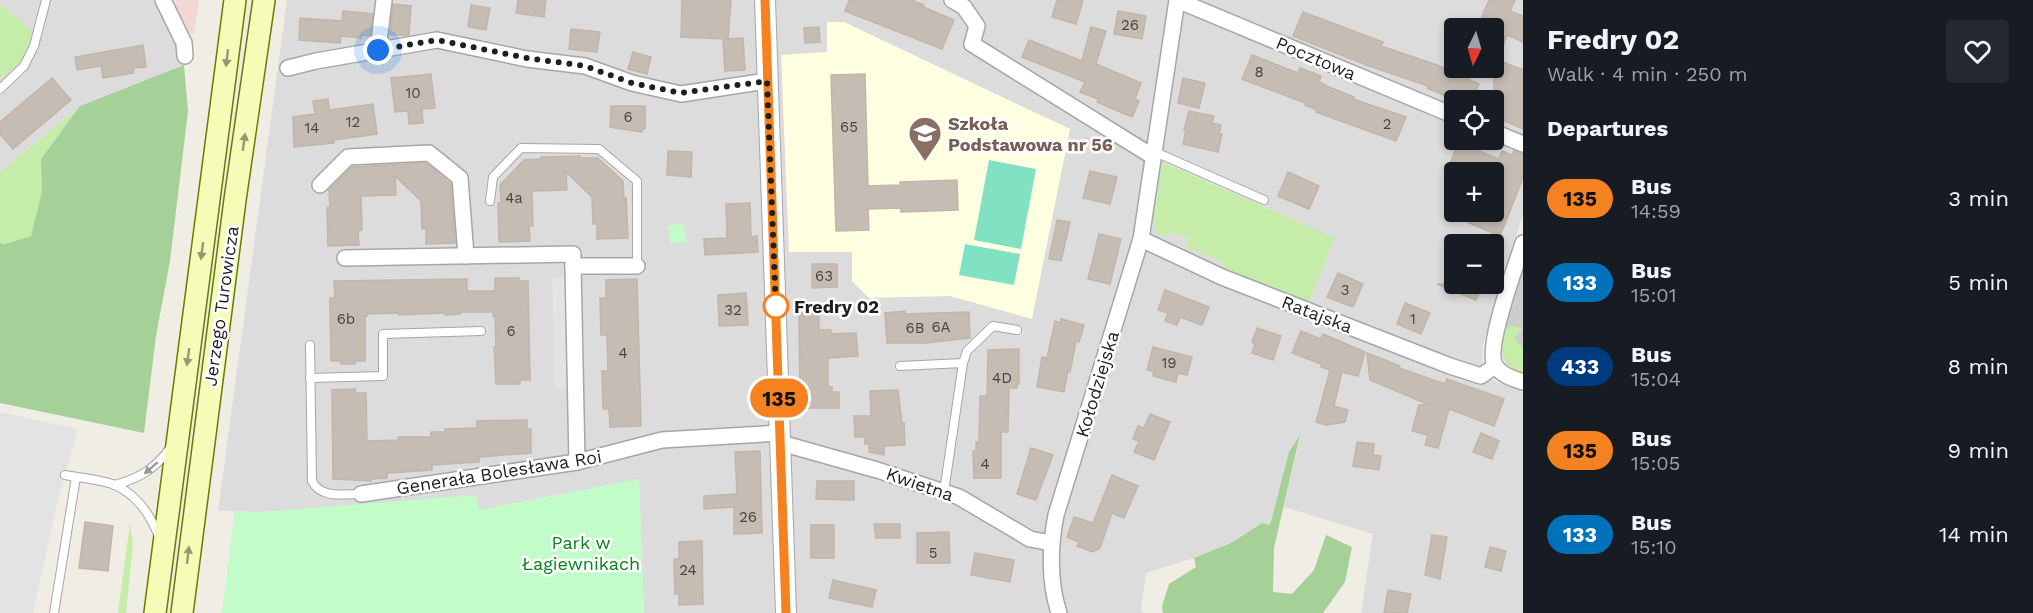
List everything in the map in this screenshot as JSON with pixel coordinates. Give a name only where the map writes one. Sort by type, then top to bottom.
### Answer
[{"type":"main road","name":"Jerzego Turowicza","points":[[155,613],[235,0]]},
{"type":"main road","name":"Jerzego Turowicza","points":[[182,613],[235,200],[264,0]]},
{"type":"street","points":[[163,0],[184,43],[185,56]]},
{"type":"street","points":[[378,50],[384,0]]},
{"type":"street","points":[[765,0],[786,613]]},
{"type":"street","points":[[952,0],[964,7],[977,26],[972,44],[1153,153]]},
{"type":"street","name":"Kołodziejska","points":[[1059,613],[1055,601],[1051,543],[1056,515],[1141,239],[1177,0]]},
{"type":"street","name":"Pocztowa","points":[[1177,0],[1444,111]]},
{"type":"street","points":[[288,68],[437,40],[527,58],[585,66],[632,83],[681,93],[767,81]]},
{"type":"street","points":[[1504,136],[1523,144]]},
{"type":"street","points":[[320,185],[348,157],[429,153],[460,178],[466,256]]},
{"type":"street","name":"Ratajska","points":[[1141,239],[1222,277],[1450,366],[1480,376],[1495,366]]},
{"type":"street","points":[[1523,243],[1491,354],[1495,366],[1501,372],[1523,382]]},
{"type":"street","points":[[345,258],[573,254],[577,462]]},
{"type":"street","points":[[573,266],[637,266]]},
{"type":"street","name":"Generała Bolesława Roi","points":[[361,494],[577,462],[662,440],[780,438]]},
{"type":"street","name":"Kwietna","points":[[780,438],[959,497],[1030,538],[1051,543]]},
{"type":"lane","points":[[0,89],[24,66],[34,46],[46,0]]},
{"type":"lane","points":[[490,201],[493,177],[521,148],[599,149],[637,181],[637,266]]},
{"type":"lane","points":[[1153,153],[1264,200]]},
{"type":"lane","points":[[944,492],[963,363],[967,351],[993,326],[1017,330]]},
{"type":"lane","points":[[310,378],[383,376],[383,334],[481,331]]},
{"type":"lane","points":[[310,345],[312,481],[316,489],[322,493],[361,494]]},
{"type":"lane","points":[[900,366],[963,363]]},
{"type":"lane","points":[[114,485],[142,476],[166,454],[177,437]]},
{"type":"lane","points":[[65,475],[114,485],[133,498],[148,514],[163,546]]},
{"type":"lane","points":[[54,613],[76,477]]},
{"type":"shaded area","points":[[0,0],[156,0],[179,45],[184,65],[80,106],[0,172],[0,79],[19,64],[36,36],[0,3]]},
{"type":"shaded area","points":[[169,0],[199,0],[194,34],[187,33]]},
{"type":"shaded area","points":[[287,0],[1523,0],[1523,214],[1504,276],[1504,234],[1444,234],[1444,294],[1499,294],[1483,345],[1482,363],[1490,379],[1523,392],[1523,613],[1361,613],[1373,534],[1284,507],[1300,437],[1289,452],[1270,525],[1262,523],[1231,543],[1194,558],[1146,573],[1141,607],[1143,613],[644,613],[639,479],[479,510],[476,495],[403,503],[261,512],[218,511]],"holes":[[[1164,162],[1335,239],[1222,262],[1187,247],[1190,241],[1170,231]]]},
{"type":"shaded area","name":"Szkoła Podstawowa nr 56","points":[[827,22],[844,22],[1070,129],[1032,319],[950,296],[869,298],[852,281],[852,252],[789,252],[781,55],[827,52]]},
{"type":"shaded area","points":[[1523,267],[1523,374],[1507,364],[1503,358],[1502,347],[1505,327]]},
{"type":"shaded area","points":[[552,278],[565,278],[568,388],[554,387]]},
{"type":"shaded area","points":[[0,412],[78,429],[59,496],[33,613],[0,613]]},
{"type":"green space","points":[[0,3],[36,35],[19,64],[0,79]]},
{"type":"green space","points":[[184,65],[188,111],[170,261],[156,336],[144,433],[0,403],[0,243],[5,244],[31,236],[42,191],[41,159],[80,106]]},
{"type":"green space","points":[[80,106],[41,159],[42,191],[31,236],[5,244],[0,243],[0,172]]},
{"type":"green space","points":[[989,160],[1036,169],[1021,249],[974,240]]},
{"type":"green space","points":[[1163,162],[1335,238],[1308,304],[1226,272],[1222,262],[1186,247],[1189,240],[1170,231],[1166,237],[1156,232],[1153,220]]},
{"type":"green space","points":[[683,223],[687,241],[671,244],[668,226]]},
{"type":"green space","points":[[965,244],[1020,254],[1014,285],[959,275]]},
{"type":"green space","points":[[1515,326],[1523,329],[1514,338],[1523,347],[1523,374],[1510,365],[1502,349],[1505,327]]},
{"type":"green space","points":[[1300,435],[1274,548],[1273,592],[1292,594],[1314,570],[1326,535],[1352,547],[1345,582],[1323,613],[1163,613],[1162,606],[1169,584],[1196,567],[1194,558],[1231,543],[1262,523],[1270,525],[1289,452]]},
{"type":"green space","name":"Park w Łagiewnikach","points":[[639,479],[644,613],[222,613],[235,511],[261,512],[476,495],[479,510]]},
{"type":"green space","points":[[130,523],[133,545],[126,613],[118,613]]},
{"type":"building","points":[[518,0],[546,0],[544,17],[516,13]]},
{"type":"building","points":[[682,0],[731,0],[728,39],[743,38],[745,70],[725,71],[723,40],[727,39],[681,37]]},
{"type":"building","points":[[849,0],[911,0],[954,20],[942,49],[845,11]]},
{"type":"building","points":[[1057,0],[1083,0],[1076,24],[1052,17]]},
{"type":"building","points":[[1489,0],[1515,0],[1510,11],[1523,16],[1523,42],[1507,35],[1504,43],[1504,18],[1482,18]]},
{"type":"building","points":[[393,4],[411,6],[409,35],[390,35]]},
{"type":"building","points":[[471,5],[490,8],[486,30],[468,27]]},
{"type":"building","points":[[343,11],[373,14],[370,36],[361,35],[361,38],[341,36],[340,43],[299,40],[300,18],[342,21]]},
{"type":"building","points":[[1118,11],[1146,16],[1142,39],[1114,34]]},
{"type":"building","points":[[1303,12],[1383,42],[1381,46],[1444,68],[1444,78],[1466,78],[1479,84],[1477,90],[1444,90],[1444,95],[1427,88],[1428,86],[1293,36]]},
{"type":"building","points":[[819,27],[820,42],[805,43],[804,28]]},
{"type":"building","points":[[1091,27],[1106,31],[1096,64],[1141,83],[1135,99],[1139,101],[1132,117],[1080,92],[1085,82],[1022,57],[1029,40],[1082,61]]},
{"type":"building","points":[[571,29],[600,32],[597,52],[569,49]]},
{"type":"building","points":[[143,45],[146,67],[133,68],[134,73],[103,78],[101,66],[77,70],[75,57]]},
{"type":"building","points":[[633,52],[651,57],[647,74],[628,69]]},
{"type":"building","points":[[1252,55],[1298,73],[1300,68],[1321,76],[1319,82],[1326,86],[1354,97],[1353,99],[1406,117],[1396,141],[1316,112],[1317,110],[1305,103],[1242,79]]},
{"type":"building","points":[[1504,62],[1523,70],[1523,129],[1504,120],[1504,90],[1494,90],[1494,78],[1504,78]]},
{"type":"building","points":[[431,74],[435,108],[422,109],[423,123],[409,124],[408,111],[395,112],[391,78]]},
{"type":"building","points":[[865,74],[868,186],[900,185],[900,182],[957,180],[958,210],[901,212],[901,208],[868,209],[869,230],[836,231],[831,75]]},
{"type":"building","points":[[52,78],[71,100],[13,149],[0,134],[0,122]]},
{"type":"building","points":[[1183,78],[1205,83],[1199,108],[1178,103]]},
{"type":"building","points":[[328,99],[329,110],[373,104],[377,134],[334,140],[334,143],[294,147],[293,117],[315,114],[313,101]]},
{"type":"building","points":[[611,106],[645,106],[645,129],[642,129],[642,132],[610,127]]},
{"type":"building","points":[[1189,111],[1214,116],[1212,123],[1221,125],[1219,134],[1222,134],[1218,152],[1183,144]]},
{"type":"building","points":[[1455,150],[1476,150],[1499,159],[1502,151],[1512,155],[1514,151],[1523,154],[1523,178],[1501,234],[1495,234],[1469,223],[1504,222],[1504,162],[1451,162]]},
{"type":"building","points":[[668,151],[692,152],[691,177],[667,175]]},
{"type":"building","points":[[580,156],[580,158],[598,158],[623,181],[628,238],[597,239],[597,224],[593,224],[592,197],[566,172],[567,190],[532,191],[533,226],[529,226],[530,241],[499,242],[500,185],[524,160]]},
{"type":"building","points":[[426,163],[451,184],[455,243],[426,244],[426,229],[422,229],[421,201],[395,176],[396,195],[361,196],[362,230],[358,231],[359,245],[328,246],[329,190],[352,167]]},
{"type":"building","points":[[1090,171],[1117,177],[1110,204],[1083,198]]},
{"type":"building","points":[[1288,172],[1319,186],[1309,209],[1278,196]]},
{"type":"building","points":[[750,203],[751,237],[757,236],[758,252],[705,255],[704,239],[727,238],[726,204]]},
{"type":"building","points":[[1057,220],[1070,222],[1061,261],[1049,259]]},
{"type":"building","points":[[1099,234],[1121,239],[1110,284],[1088,279]]},
{"type":"building","points":[[812,264],[837,264],[837,287],[812,288]]},
{"type":"building","points":[[1338,273],[1363,284],[1353,307],[1327,297]]},
{"type":"building","points":[[495,278],[519,278],[519,281],[528,281],[530,380],[520,380],[520,384],[496,384],[495,316],[493,312],[460,312],[460,314],[445,315],[444,313],[367,314],[365,316],[365,361],[341,364],[341,361],[331,361],[330,298],[335,298],[334,281],[467,279],[467,291],[495,291]]},
{"type":"building","points":[[637,279],[641,426],[610,427],[609,409],[603,409],[602,371],[608,371],[607,335],[601,335],[600,298],[606,298],[606,280]]},
{"type":"building","points":[[1165,290],[1209,307],[1202,325],[1180,317],[1177,325],[1165,321],[1168,313],[1158,310]]},
{"type":"building","points":[[746,293],[748,325],[719,326],[718,295]]},
{"type":"building","points":[[1461,294],[1479,294],[1476,300]]},
{"type":"building","points":[[1405,303],[1430,313],[1421,334],[1397,324]]},
{"type":"building","points":[[905,311],[905,314],[969,312],[970,338],[925,343],[887,343],[885,313]]},
{"type":"building","points":[[799,313],[819,313],[819,330],[831,330],[831,334],[856,333],[858,356],[828,358],[828,387],[832,387],[832,392],[839,392],[839,408],[808,408],[806,393],[800,393]]},
{"type":"building","points":[[1061,319],[1084,325],[1079,342],[1076,341],[1064,392],[1037,387],[1042,357],[1047,358],[1055,321],[1060,323]]},
{"type":"building","points":[[1257,328],[1281,336],[1273,360],[1252,353],[1255,344],[1252,342]]},
{"type":"building","points":[[1301,331],[1321,339],[1323,334],[1365,352],[1358,376],[1342,372],[1334,406],[1348,410],[1345,422],[1326,425],[1316,422],[1330,370],[1321,367],[1321,364],[1292,353]]},
{"type":"building","points":[[1153,347],[1192,357],[1187,375],[1178,373],[1176,382],[1153,376],[1154,372],[1147,370]]},
{"type":"building","points":[[1019,349],[1019,384],[1017,383],[1017,388],[1009,388],[1008,432],[1001,432],[1001,478],[974,478],[973,451],[976,451],[976,442],[979,442],[980,396],[987,396],[988,350]]},
{"type":"building","points":[[1367,353],[1400,366],[1399,368],[1445,384],[1447,379],[1504,399],[1494,426],[1449,409],[1438,448],[1425,445],[1428,435],[1412,431],[1419,405],[1427,404],[1370,380]]},
{"type":"building","points":[[355,389],[356,393],[366,393],[367,441],[398,440],[398,437],[431,437],[431,432],[445,432],[445,429],[477,428],[477,421],[527,420],[527,429],[531,429],[531,453],[479,457],[479,462],[432,465],[432,470],[387,473],[387,478],[371,479],[371,481],[333,479],[332,390]]},
{"type":"building","points":[[898,390],[905,445],[884,446],[884,455],[869,452],[869,444],[865,444],[865,437],[855,437],[854,416],[871,416],[870,391]]},
{"type":"building","points":[[1150,414],[1170,422],[1154,460],[1134,452],[1139,441],[1133,439],[1138,426],[1144,428]]},
{"type":"building","points":[[1481,433],[1499,441],[1492,459],[1473,452]]},
{"type":"building","points":[[1357,442],[1374,444],[1373,455],[1381,456],[1379,470],[1353,466]]},
{"type":"building","points":[[1031,448],[1053,455],[1036,500],[1017,494]]},
{"type":"building","points":[[760,451],[762,533],[734,534],[734,507],[704,509],[704,496],[737,494],[735,452]]},
{"type":"building","points":[[1112,475],[1138,486],[1124,518],[1112,513],[1100,548],[1093,552],[1077,546],[1079,542],[1067,537],[1074,517],[1093,523]]},
{"type":"building","points":[[817,481],[854,481],[854,500],[816,499]]},
{"type":"building","points":[[85,522],[113,526],[108,571],[79,568]]},
{"type":"building","points":[[874,524],[900,524],[900,538],[876,538]]},
{"type":"building","points":[[811,525],[834,525],[834,558],[811,558]]},
{"type":"building","points":[[949,532],[950,563],[917,563],[917,533]]},
{"type":"building","points":[[1432,535],[1447,537],[1440,579],[1425,575]]},
{"type":"building","points":[[702,541],[703,604],[679,605],[679,594],[675,594],[674,559],[679,559],[679,542]]},
{"type":"building","points":[[1490,547],[1506,551],[1501,571],[1485,567]]},
{"type":"building","points":[[975,553],[1014,560],[1010,582],[971,575]]},
{"type":"building","points":[[833,580],[876,590],[872,607],[829,598]]},
{"type":"building","points":[[1388,590],[1411,594],[1407,613],[1384,613]]},
{"type":"bus line","name":"135","points":[[765,0],[786,613]]},
{"type":"place","name":"Szkoła Podstawowa nr 56","points":[[925,162]]},
{"type":"place","name":"Fredry 02","points":[[776,306]]},
{"type":"route","points":[[378,50],[437,40],[527,58],[585,66],[632,83],[681,93],[767,81],[776,311],[776,306]]}]
